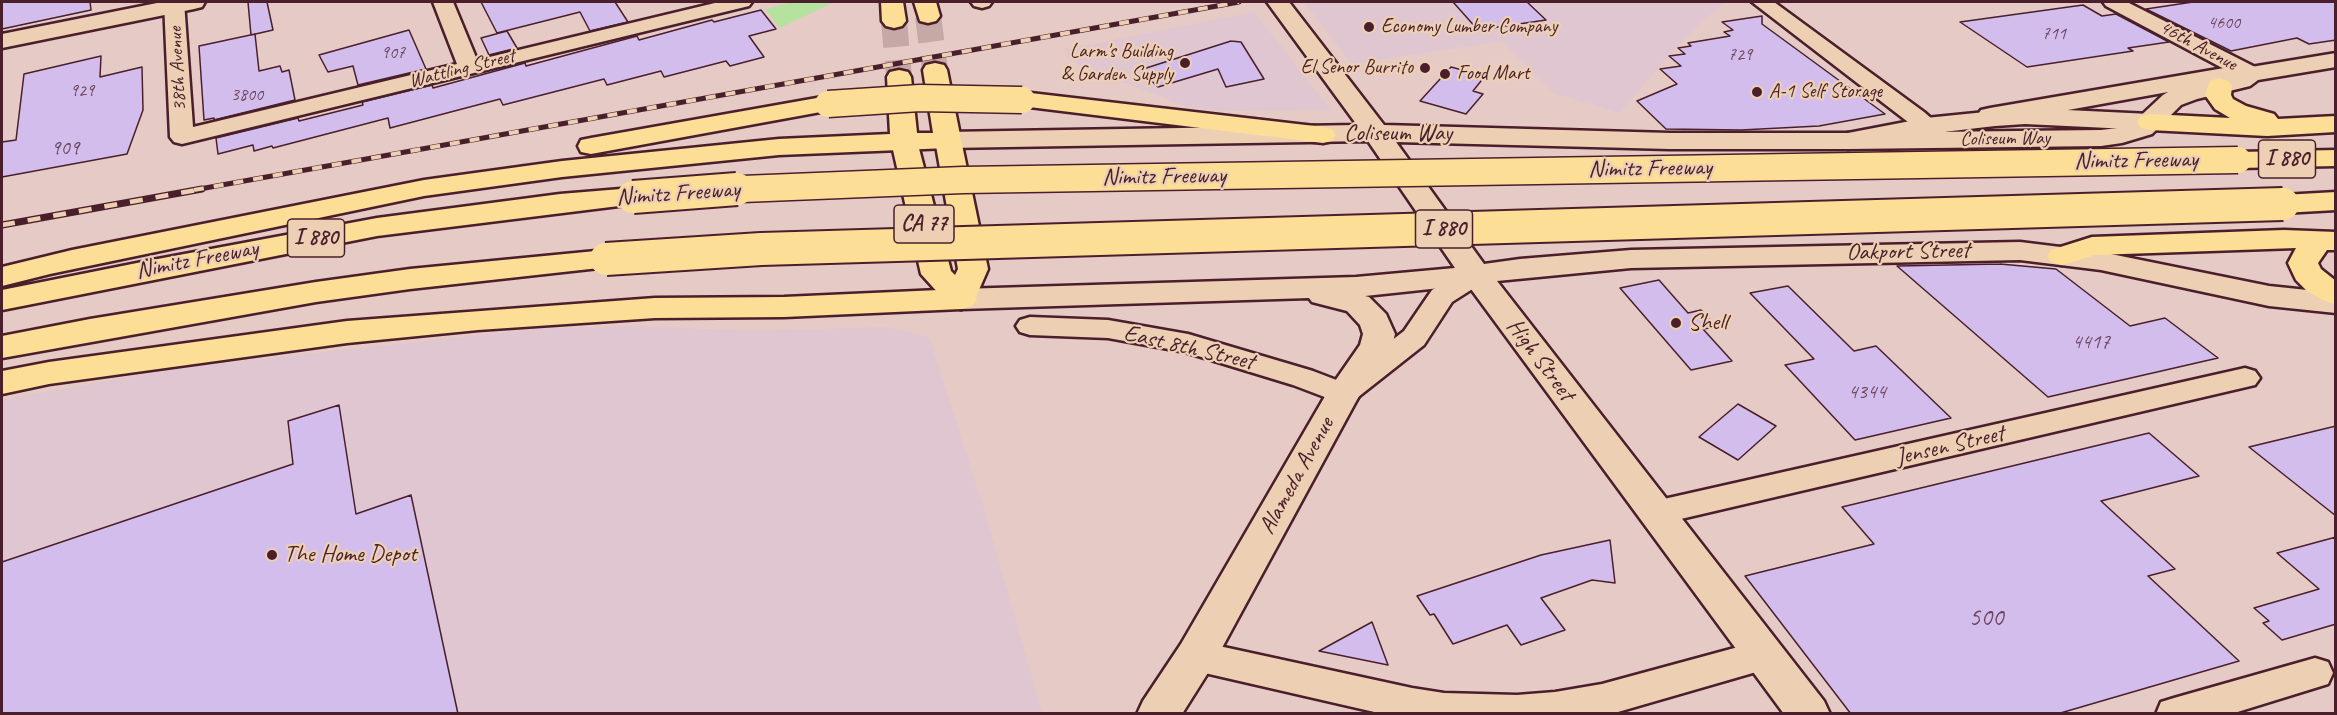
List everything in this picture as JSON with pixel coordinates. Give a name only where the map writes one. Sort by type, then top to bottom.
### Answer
[{"type":"highway","name":"CA 77","points":[[899,77],[904,141],[936,274],[961,299],[973,269],[935,70]]},
{"type":"highway","points":[[2219,86],[2218,94],[2224,104],[2237,112],[2278,123],[2336,124]]},
{"type":"highway","points":[[2,278],[123,244],[360,189],[828,104],[920,98],[1022,100],[1323,135]]},
{"type":"highway","points":[[2150,122],[2267,128],[2308,124]]},
{"type":"highway","points":[[51,265],[424,188],[574,167],[779,147],[948,140]]},
{"type":"highway","name":"Nimitz Freeway","points":[[2,300],[377,227],[560,203],[749,188],[963,180],[2336,158]]},
{"type":"highway","name":"Nimitz Freeway","points":[[2,347],[133,322],[410,279],[606,259],[773,248],[2336,201]]},
{"type":"highway","points":[[2062,256],[2092,246],[2284,239],[2327,241]]},
{"type":"highway","points":[[2327,241],[2306,255],[2303,263],[2307,273],[2318,284],[2336,294]]},
{"type":"highway","points":[[2,382],[49,373],[347,332],[478,320],[654,308],[784,307],[961,299]]},
{"type":"main road","name":"High Street","points":[[1278,2],[1376,133],[1476,275],[1809,714]]},
{"type":"main road","points":[[2,41],[181,3]]},
{"type":"main road","name":"Coliseum Way","points":[[1934,133],[1965,120],[2230,74],[2251,74],[2336,60]]},
{"type":"main road","name":"Coliseum Way","points":[[948,140],[1376,133],[1670,141],[1848,141],[1934,133],[2101,138],[2133,133],[2150,122],[2172,100],[2241,81],[2251,74]]},
{"type":"main road","points":[[1965,120],[2025,116],[2150,122]]},
{"type":"main road","name":"Oakport Street","points":[[1270,289],[1356,287],[1476,275],[1520,268],[1630,259],[1997,251],[2062,256],[2269,296],[2336,303]]},
{"type":"main road","points":[[961,299],[1270,289],[1341,299],[1358,304],[1376,321],[1379,334],[1376,346],[1343,394]]},
{"type":"main road","name":"Alameda Avenue","points":[[1158,714],[1196,656],[1343,394]]},
{"type":"street","points":[[443,2],[469,67]]},
{"type":"street","name":"Wattling Street","points":[[182,137],[716,4],[742,2]]},
{"type":"street","points":[[1762,2],[1934,133]]},
{"type":"street","name":"46th Avenue","points":[[2113,2],[2251,74]]},
{"type":"street","name":"38th Avenue","points":[[181,3],[182,137]]},
{"type":"street","name":"Alameda Avenue","points":[[1343,394],[1378,364],[1414,338],[1442,296],[1476,275]]},
{"type":"street","name":"East 8th Street","points":[[1030,326],[1108,329],[1188,343],[1292,375],[1343,394]]},
{"type":"street","name":"Jensen Street","points":[[1655,513],[2245,378]]},
{"type":"street","points":[[1196,656],[1412,704],[1444,709],[1517,711],[1555,708],[1602,700],[1764,655]]},
{"type":"street","points":[[2174,714],[2315,673]]},
{"type":"shaded area","name":"Economy Lumber Company","points":[[1304,2],[1724,2],[1682,41],[1619,113],[1554,93],[1501,41],[1352,64]]},
{"type":"shaded area","name":"Larm's Building & Garden Supply","points":[[1254,12],[1330,109],[1236,111],[1191,108],[1082,66],[1070,60],[1063,50]]},
{"type":"shaded area","points":[[631,326],[750,331],[886,327],[929,337],[983,506],[1042,713],[2,714],[2,400],[179,368],[536,329]]},
{"type":"green space","points":[[794,2],[834,2],[780,28],[765,9]]},
{"type":"building","points":[[2,2],[90,2],[91,10],[2,29]]},
{"type":"building","points":[[248,2],[267,2],[273,30],[251,35]]},
{"type":"building","points":[[481,2],[615,2],[628,22],[590,31],[580,12],[497,33]]},
{"type":"building","points":[[1453,2],[1527,2],[1546,20],[1478,30]]},
{"type":"building","points":[[2193,2],[2336,2],[2336,40],[2309,44],[2297,38],[2231,51],[2146,9]]},
{"type":"building","points":[[2083,5],[2102,16],[2116,14],[2169,42],[2128,48],[2133,51],[2027,67],[1960,22]]},
{"type":"building","points":[[761,10],[776,29],[749,36],[764,57],[730,66],[726,61],[664,77],[661,71],[607,85],[604,79],[503,105],[500,99],[390,128],[388,118],[273,148],[272,146],[254,151],[253,145],[218,154],[216,138],[298,118],[299,121],[363,105],[362,102],[432,85],[433,88],[525,63],[526,66],[637,36],[639,40],[712,20],[714,22]]},
{"type":"building","name":"A-1 Self Storage","points":[[1762,16],[1762,24],[1885,114],[1819,126],[1741,130],[1666,129],[1637,101],[1677,84],[1660,69],[1681,66],[1669,56],[1685,54],[1678,48],[1691,46],[1688,43],[1730,36],[1724,32],[1733,30],[1722,22]]},
{"type":"building","points":[[409,30],[426,69],[358,85],[353,66],[328,72],[319,55]]},
{"type":"building","points":[[507,31],[517,48],[489,55],[481,38]]},
{"type":"building","points":[[255,34],[259,71],[280,66],[282,72],[289,70],[295,100],[214,120],[214,118],[204,120],[199,46]]},
{"type":"building","points":[[1231,41],[1241,42],[1264,79],[1226,87],[1218,69],[1158,87],[1140,70]]},
{"type":"building","points":[[101,56],[100,77],[142,67],[143,110],[127,154],[2,177],[2,142],[16,140],[24,74]]},
{"type":"building","points":[[1451,67],[1485,76],[1473,91],[1483,94],[1466,114],[1420,101]]},
{"type":"building","points":[[2000,264],[2056,269],[2130,326],[2165,318],[2218,358],[2048,397],[1897,266]]},
{"type":"building","points":[[1659,280],[1688,313],[1701,310],[1716,327],[1703,329],[1732,361],[1691,370],[1620,288]]},
{"type":"building","points":[[1788,286],[1854,351],[1876,346],[1951,418],[1855,440],[1785,365],[1814,359],[1750,293]]},
{"type":"building","points":[[1738,404],[1776,426],[1738,460],[1699,437]]},
{"type":"building","name":"The Home Depot","points":[[339,405],[356,514],[411,495],[458,714],[2,714],[2,562],[293,464],[288,421]]},
{"type":"building","points":[[2336,426],[2336,516],[2249,447]]},
{"type":"building","points":[[2149,433],[2199,476],[2101,501],[2175,569],[2148,576],[2239,661],[2057,714],[1851,714],[1745,576],[1874,544],[1842,507]]},
{"type":"building","points":[[2336,537],[2336,624],[2282,640],[2263,623],[2269,621],[2254,608],[2319,589],[2277,553]]},
{"type":"building","points":[[1610,540],[1615,583],[1592,580],[1541,598],[1565,630],[1521,645],[1507,625],[1453,644],[1434,614],[1430,615],[1417,596],[1541,555]]},
{"type":"building","points":[[1372,622],[1388,665],[1319,651]]},
{"type":"tunnel","points":[[928,16],[935,70]]},
{"type":"tunnel","points":[[894,21],[899,77]]},
{"type":"railway","points":[[194,190],[1239,2]]},
{"type":"railway","points":[[2,225],[202,189]]},
{"type":"place","name":"Economy Lumber Company","points":[[1369,27]]},
{"type":"place","name":"Larm's Building & Garden Supply","points":[[1185,63]]},
{"type":"place","name":"El Senor Burrito","points":[[1425,68]]},
{"type":"place","name":"Food Mart","points":[[1445,74]]},
{"type":"place","name":"A-1 Self Storage","points":[[1757,92]]},
{"type":"place","name":"Shell","points":[[1676,323]]},
{"type":"place","name":"The Home Depot","points":[[272,555]]}]
